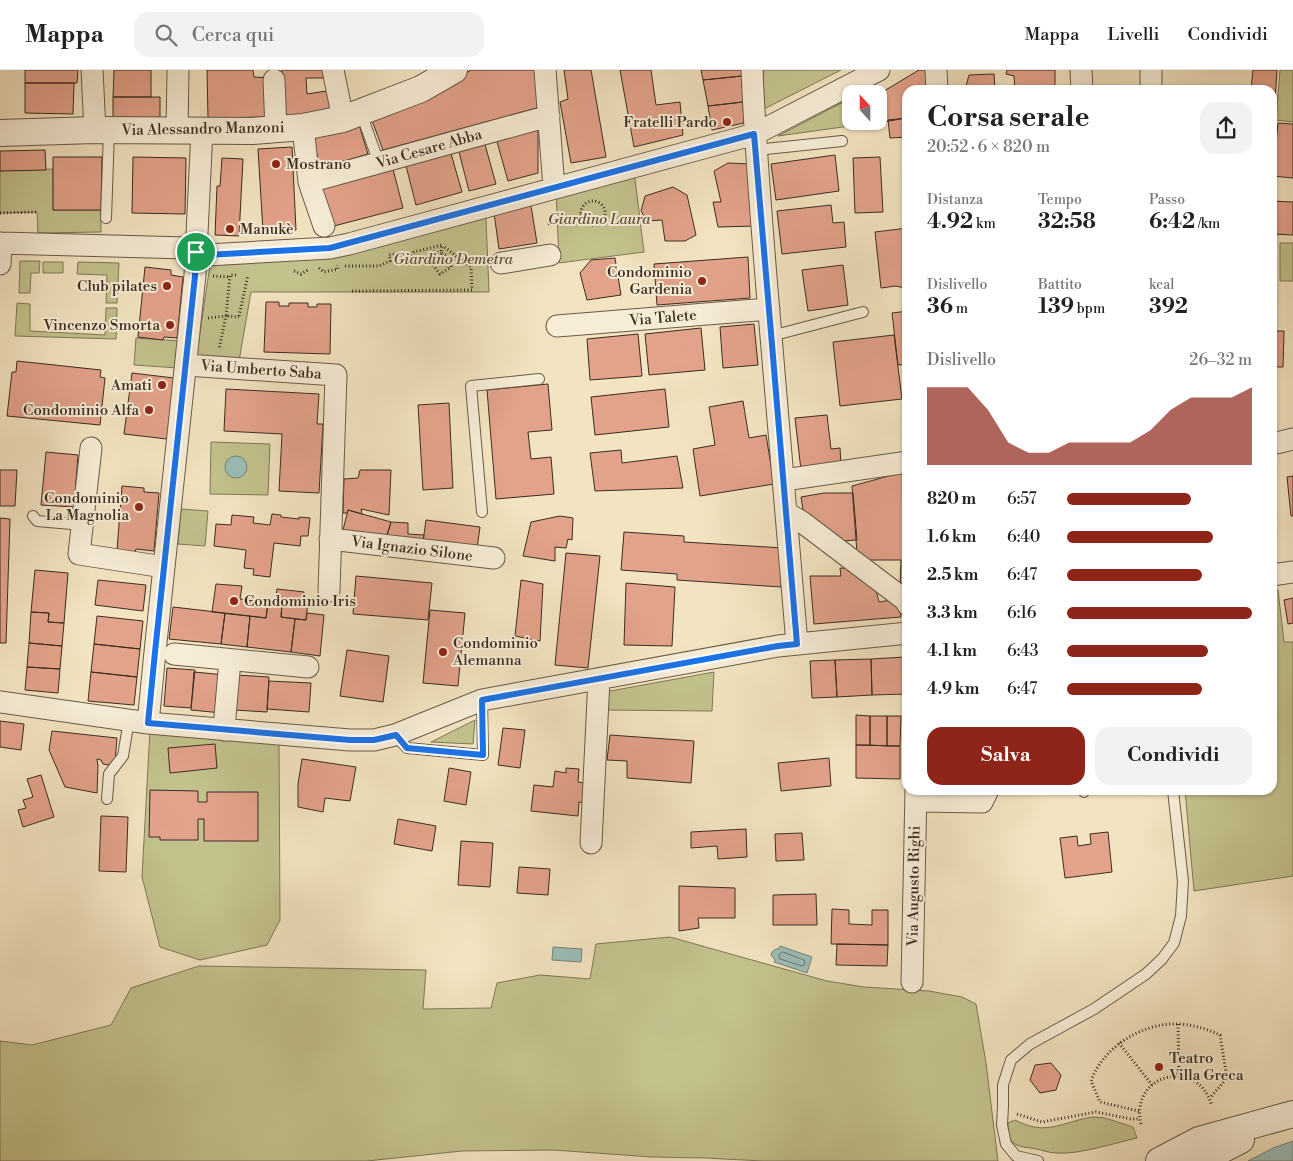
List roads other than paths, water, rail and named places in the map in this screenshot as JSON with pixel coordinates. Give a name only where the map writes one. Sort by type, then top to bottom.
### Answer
[{"type":"street","points":[[92,70],[102,130]]},
{"type":"street","points":[[138,722],[164,567],[195,276],[196,252],[190,130],[178,70]]},
{"type":"street","points":[[333,70],[352,115]]},
{"type":"street","name":"Via Alessandro Manzoni","points":[[0,133],[102,130],[252,131],[303,127],[352,115],[421,89],[454,70]]},
{"type":"street","points":[[546,70],[554,188]]},
{"type":"street","points":[[752,70],[755,142],[797,644]]},
{"type":"street","points":[[0,250],[187,248],[207,255],[330,248],[554,188],[755,142],[879,70]]},
{"type":"street","points":[[936,70],[937,85]]},
{"type":"street","points":[[1081,70],[1082,85]]},
{"type":"street","points":[[1151,70],[1151,85]]},
{"type":"street","points":[[274,80],[276,129]]},
{"type":"street","name":"Via Cesare Abba","points":[[309,182],[549,116]]},
{"type":"street","points":[[303,127],[309,182],[324,226]]},
{"type":"street","points":[[501,263],[550,255]]},
{"type":"street","name":"Via Talete","points":[[557,326],[769,309]]},
{"type":"street","name":"Via Umberto Saba","points":[[186,365],[336,375]]},
{"type":"street","name":"Via Ignazio Silone","points":[[329,591],[336,375]]},
{"type":"street","points":[[1277,443],[1293,439]]},
{"type":"street","points":[[91,448],[80,554],[164,567]]},
{"type":"street","points":[[784,480],[902,463]]},
{"type":"street","points":[[787,513],[802,522],[902,598]]},
{"type":"street","name":"Via Ignazio Silone","points":[[330,539],[494,558]]},
{"type":"street","points":[[1277,574],[1293,572]]},
{"type":"street","points":[[0,702],[138,722],[350,740],[374,740],[396,735],[482,700],[769,648],[902,634]]},
{"type":"street","points":[[174,654],[308,667]]},
{"type":"street","points":[[225,730],[230,660]]},
{"type":"street","points":[[591,843],[599,679]]},
{"type":"street","points":[[916,796],[982,802],[986,795]]},
{"type":"street","name":"Via Augusto Righi","points":[[912,982],[916,796]]},
{"type":"street","points":[[1159,1161],[1199,1140],[1293,1116]]},
{"type":"street","points":[[1200,1161],[1234,1142],[1293,1116]]},
{"type":"lane","points":[[352,115],[379,163]]},
{"type":"lane","points":[[102,130],[106,218]]},
{"type":"lane","points":[[755,142],[842,141]]},
{"type":"lane","points":[[771,336],[863,312]]},
{"type":"lane","points":[[482,512],[471,386],[539,379]]},
{"type":"lane","points":[[33,516],[37,521],[83,525]]},
{"type":"lane","points":[[396,735],[407,748],[483,755],[482,700]]},
{"type":"lane","points":[[107,798],[109,774],[123,756],[138,722]]},
{"type":"lane","points":[[1038,1161],[1016,1156],[1006,1144],[1002,1125],[1003,1085],[1011,1060],[1030,1044],[1094,1009],[1146,974],[1162,959],[1174,943],[1180,916],[1182,881],[1173,795]]},
{"type":"water","points":[[236,456],[244,459],[247,467],[244,475],[236,478],[228,475],[225,467],[228,459]]},
{"type":"water","points":[[780,946],[812,957],[807,973],[774,962],[775,960],[771,955],[772,952],[779,949]]},
{"type":"water","points":[[553,947],[582,949],[581,962],[552,960]]},
{"type":"water","points":[[1293,1141],[1293,1161],[1248,1161],[1273,1148]]},
{"type":"place","name":"Fratelli Pardo","points":[[727,122]]},
{"type":"place","name":"Mostrano","points":[[276,164]]},
{"type":"place","name":"Manukè","points":[[230,229]]},
{"type":"place","name":"Condominio Gardenia","points":[[702,281]]},
{"type":"place","name":"Club pilates","points":[[167,286]]},
{"type":"place","name":"Vincenzo Smorta","points":[[170,325]]},
{"type":"place","name":"Amati","points":[[162,385]]},
{"type":"place","name":"Condominio Alfa","points":[[149,410]]},
{"type":"place","name":"Condominio La Magnolia","points":[[139,507]]},
{"type":"place","name":"Condominio Iris","points":[[234,601]]},
{"type":"place","name":"Condominio Alemanna","points":[[443,652]]},
{"type":"place","name":"Teatro Villa Greca","points":[[1159,1067]]},
{"type":"park label","name":"Giardino Laura","points":[[599,219]]},
{"type":"park label","name":"Giardino Demetra","points":[[453,259]]}]
